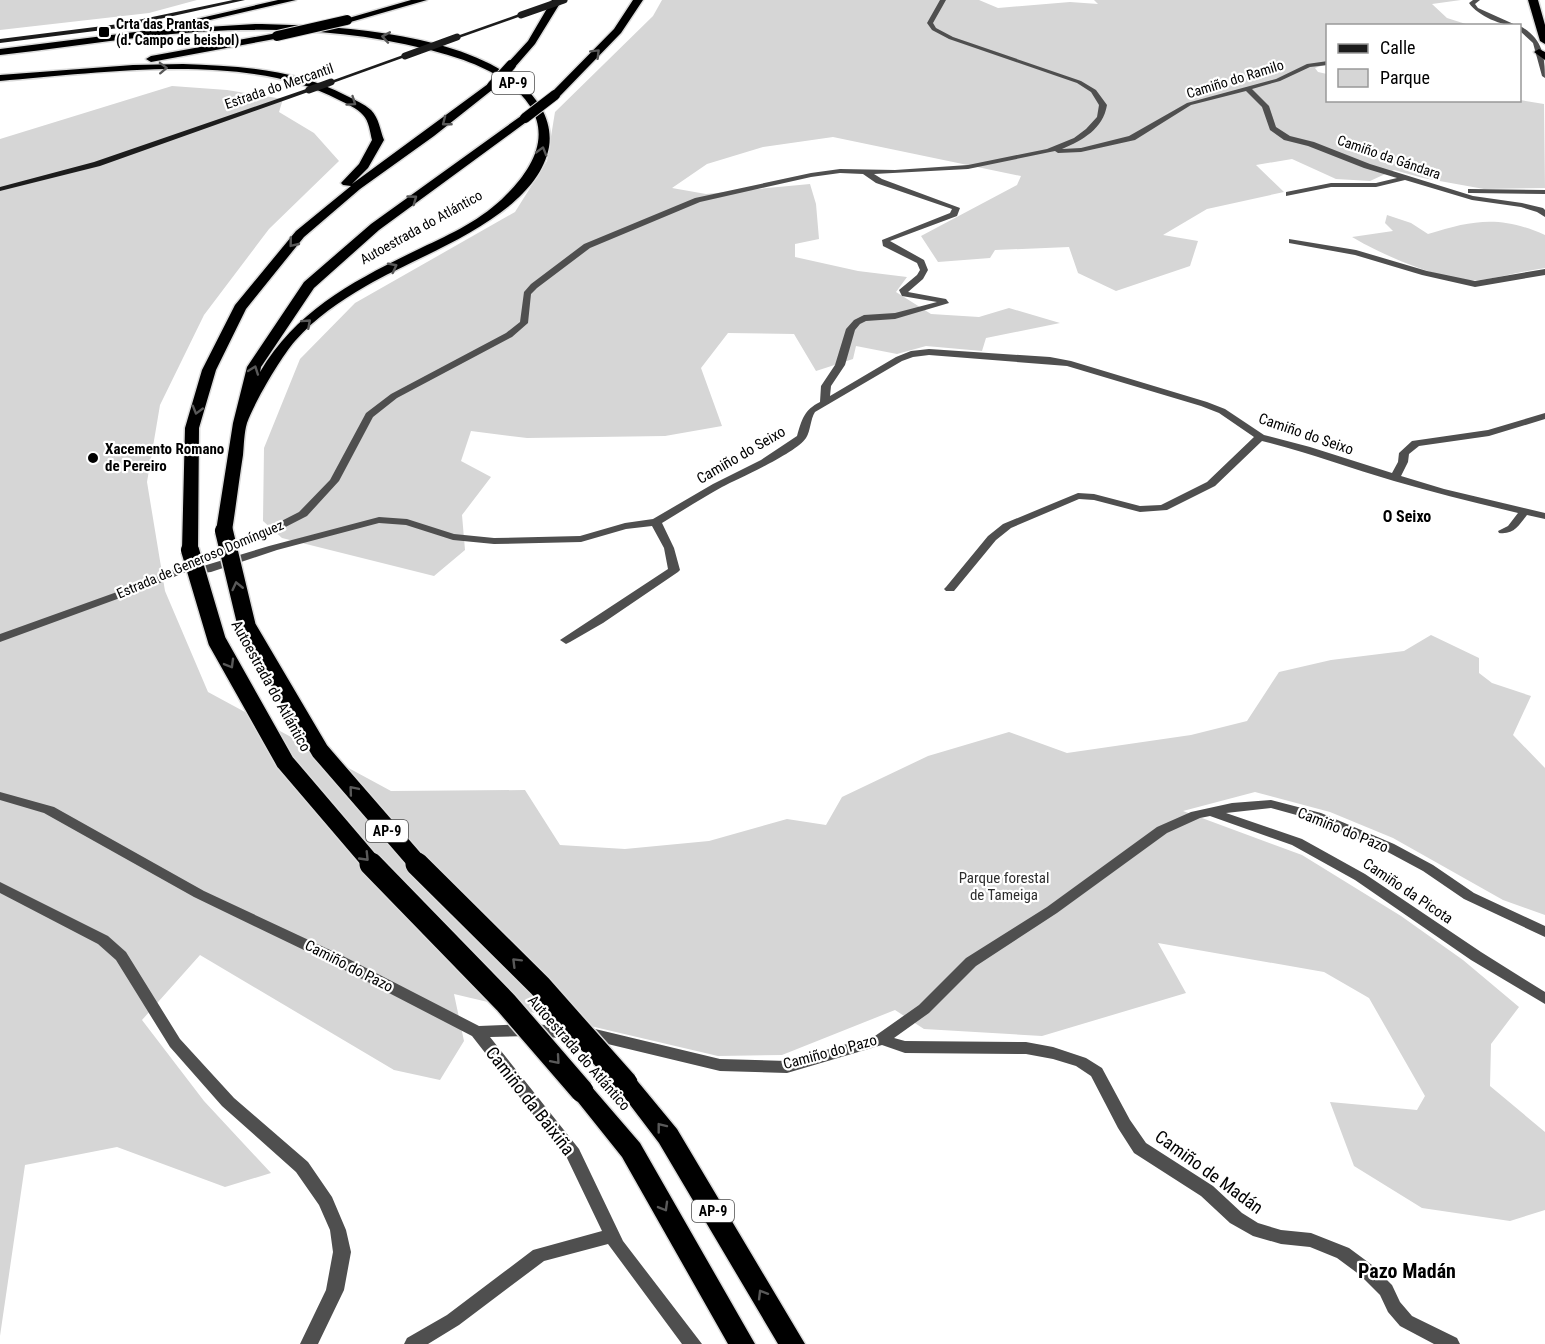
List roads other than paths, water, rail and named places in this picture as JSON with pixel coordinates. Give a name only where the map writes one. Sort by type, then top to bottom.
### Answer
[{"type":"highway","points":[[0,51],[135,31],[291,0]]},
{"type":"highway","points":[[0,77],[137,61],[215,49],[347,20],[422,0]]},
{"type":"highway","name":"Autoestrada do Atlántico","points":[[557,0],[532,42],[492,86],[430,134],[356,186],[300,234],[240,308],[209,370],[192,428],[190,550],[217,641],[285,762],[357,849],[506,1003],[631,1150],[742,1344]]},
{"type":"highway","name":"Autoestrada do Atlántico","points":[[638,0],[618,31],[555,95],[375,227],[309,285],[254,367],[240,423],[224,531],[247,627],[321,751],[406,853],[540,986],[626,1083],[668,1136],[792,1344]]},
{"type":"highway","points":[[1534,2],[1545,41]]},
{"type":"highway","name":"Autoestrada do Atlántico","points":[[0,51],[214,28],[332,29],[401,39],[471,60],[510,80],[529,98],[541,114],[545,127],[543,151],[538,165],[527,182],[479,221],[341,295],[307,322],[278,354],[240,423]]},
{"type":"highway","name":"Autoestrada do Atlántico","points":[[0,77],[195,67],[252,71],[293,78],[336,92],[369,114],[378,140],[364,166],[329,201],[316,220]]},
{"type":"street","points":[[0,41],[119,26],[242,0]]},
{"type":"street","name":"Estrada do Mercantil","points":[[0,189],[97,164],[564,0]]},
{"type":"street","name":"Estrada de Generoso Domínguez","points":[[0,638],[163,578],[262,535],[303,514],[334,481],[369,415],[394,396],[509,335],[524,322],[527,294],[534,286],[588,246],[698,200],[811,175],[840,171],[895,172],[968,166],[1049,152],[1077,140],[1101,117],[1103,105],[1094,91],[1079,82],[951,38],[934,29],[930,23],[943,0]]},
{"type":"street","points":[[1477,0],[1472,3],[1476,9],[1510,24]]},
{"type":"street","points":[[1521,30],[1536,42],[1542,54],[1545,75]]},
{"type":"street","name":"Camiño do Ramilo","points":[[1049,152],[1081,150],[1132,138],[1189,104],[1278,80],[1309,65],[1326,63]]},
{"type":"street","name":"Camiño da Gándara","points":[[1248,88],[1265,106],[1273,128],[1287,138],[1311,144],[1367,166],[1472,198],[1522,205],[1540,210],[1545,215]]},
{"type":"street","points":[[824,401],[826,386],[840,365],[851,329],[857,322],[864,318],[895,316],[945,303],[905,294],[903,290],[920,277],[924,270],[921,262],[886,244],[886,240],[954,214],[956,208],[879,181],[866,172]]},
{"type":"street","points":[[1289,194],[1331,184],[1376,185],[1405,178]]},
{"type":"street","points":[[1419,182],[1484,192],[1545,192]]},
{"type":"street","points":[[1292,242],[1356,253],[1435,276],[1475,284],[1489,284],[1545,272]]},
{"type":"street","name":"Camiño do Seixo","points":[[163,578],[207,570],[273,548],[379,520],[407,522],[453,537],[494,541],[581,539],[625,526],[656,522],[795,443],[802,437],[807,417],[812,410],[824,401],[911,354],[946,353],[1050,360],[1204,404],[1222,411],[1260,437],[1481,502],[1545,516]]},
{"type":"street","points":[[1395,478],[1403,462],[1404,453],[1416,443],[1489,433],[1545,416]]},
{"type":"street","points":[[950,589],[992,538],[1007,526],[1078,496],[1094,497],[1140,509],[1163,508],[1211,484],[1260,437]]},
{"type":"street","points":[[1503,531],[1512,528],[1525,511]]},
{"type":"street","points":[[566,640],[599,621],[674,570],[669,548],[656,522]]},
{"type":"street","name":"Camiño do Pazo","points":[[0,796],[49,810],[200,894],[338,960],[477,1032],[531,1030],[591,1034],[720,1065],[788,1067],[880,1039],[924,1009],[970,962],[1052,910],[1162,830],[1196,816],[1233,807],[1271,804],[1316,816],[1389,847],[1428,868],[1469,896],[1545,933]]},
{"type":"street","name":"Camiño da Picota","points":[[1211,812],[1296,842],[1360,877],[1448,938],[1545,999]]},
{"type":"street","points":[[0,886],[103,940],[121,956],[175,1043],[228,1102],[302,1167],[326,1202],[338,1230],[342,1252],[335,1290],[309,1344]]},
{"type":"street","name":"Camiño da Baixiña","points":[[477,1032],[573,1154],[611,1236],[693,1344]]},
{"type":"street","name":"Camiño de Madán","points":[[880,1039],[905,1047],[1026,1048],[1082,1062],[1097,1072],[1124,1124],[1140,1148],[1207,1191],[1236,1218],[1253,1229],[1281,1237],[1311,1240],[1343,1253],[1366,1270],[1386,1290],[1394,1307],[1406,1321],[1452,1344]]},
{"type":"street","points":[[413,1344],[453,1320],[539,1255],[611,1236]]},
{"type":"place","name":"Crta das Prantas, (d. Campo de beisbol)","points":[[104,32]]},
{"type":"place","name":"Xacemento Romano de Pereiro","points":[[93,458]]},
{"type":"district","name":"O Seixo","points":[[1407,516]]},
{"type":"district","name":"Pazo Madán","points":[[1407,1271]]},
{"type":"park label","name":"Parque forestal de Tameiga","points":[[1004,886]]}]
